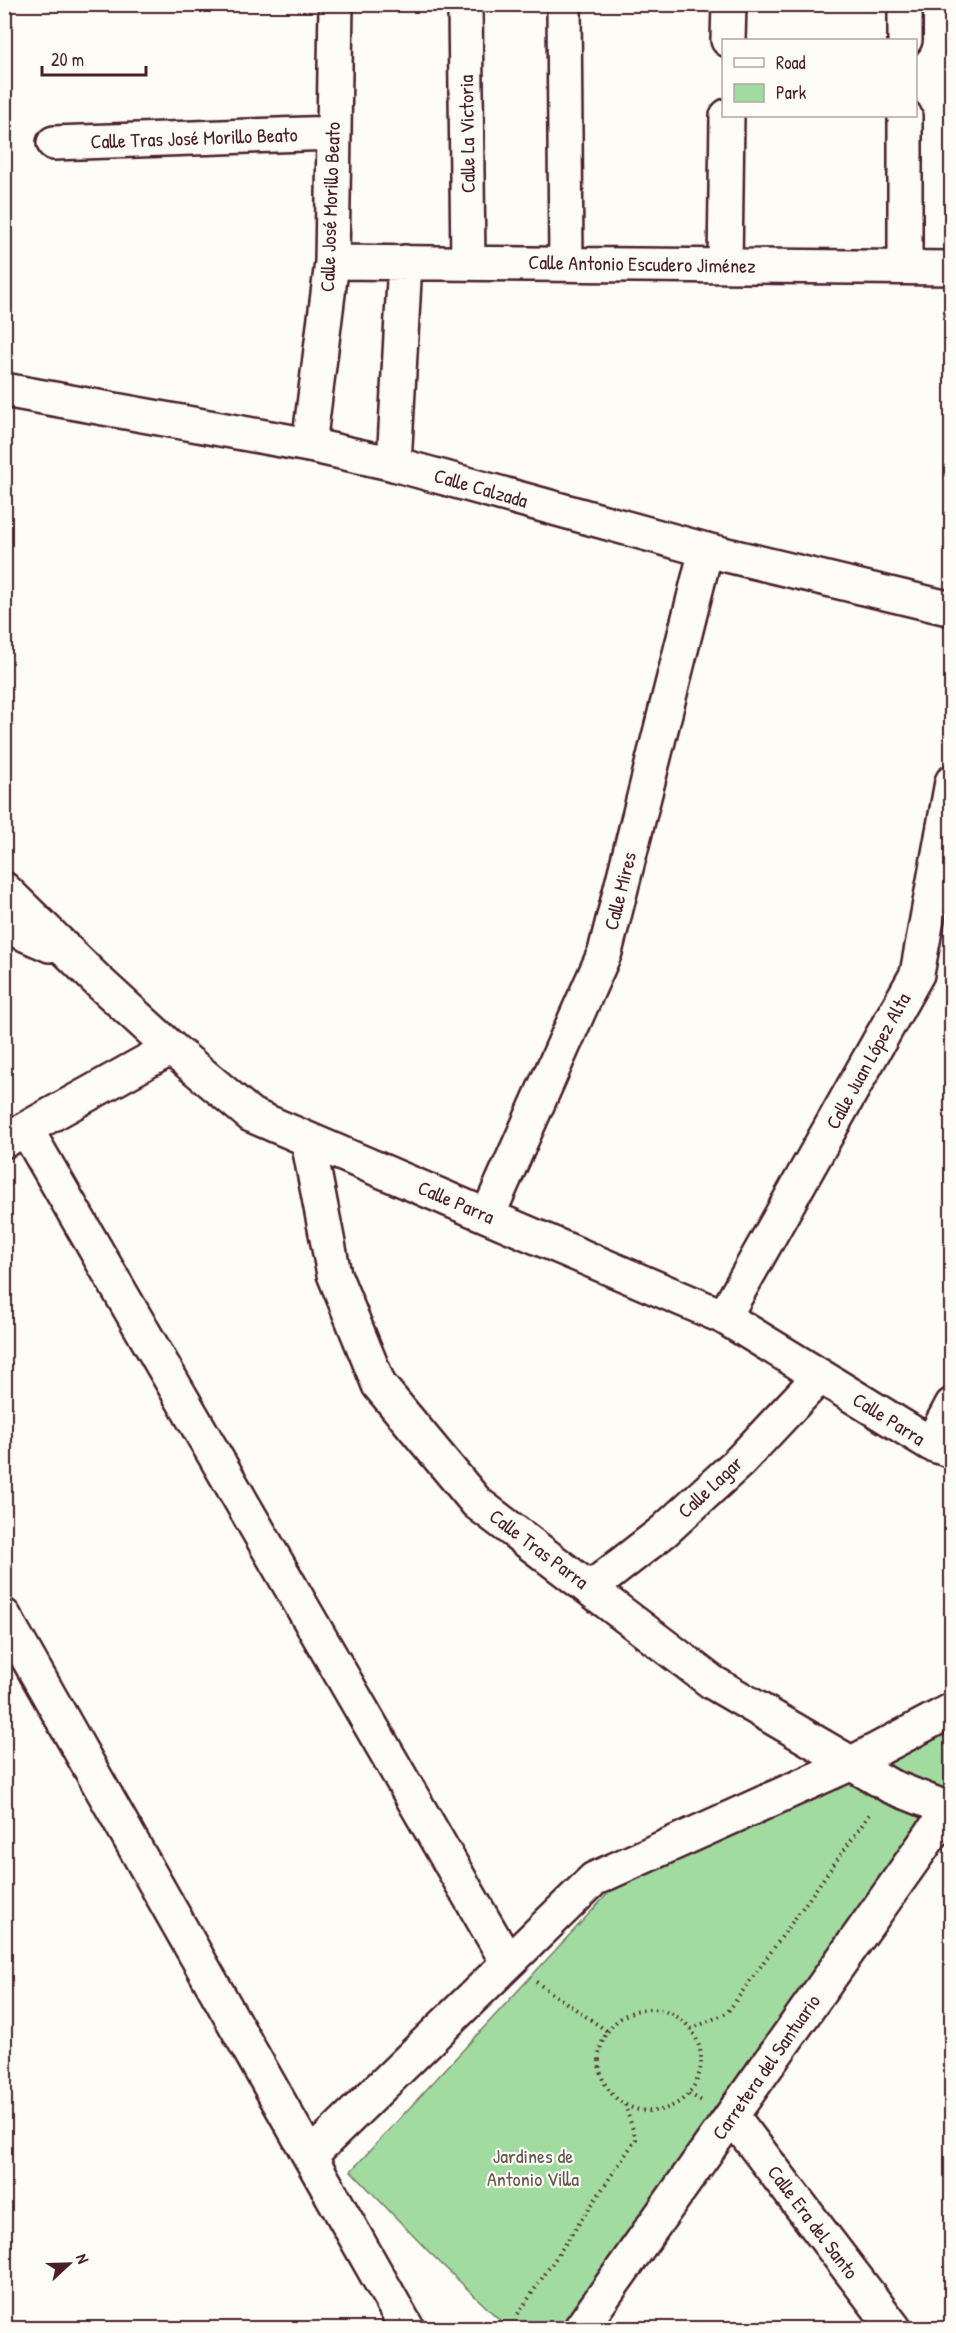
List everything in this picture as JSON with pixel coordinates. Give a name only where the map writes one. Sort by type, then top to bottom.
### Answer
[{"type":"street","name":"Calle José Morillo Beato","points":[[309,445],[332,262],[336,4]]},
{"type":"street","name":"Calle La Victoria","points":[[465,4],[468,263]]},
{"type":"street","points":[[564,4],[566,263]]},
{"type":"street","points":[[728,39],[729,4]]},
{"type":"street","points":[[905,4],[905,39]]},
{"type":"street","points":[[725,265],[727,117]]},
{"type":"street","points":[[905,117],[905,267]]},
{"type":"street","name":"Calle Tras José Morillo Beato","points":[[54,143],[334,133]]},
{"type":"street","name":"Calle Antonio Escudero Jiménez","points":[[332,262],[951,268]]},
{"type":"street","points":[[394,464],[405,262]]},
{"type":"street","name":"Calle Calzada","points":[[4,390],[309,445],[394,464],[706,550],[951,609]]},
{"type":"street","name":"Calle Mires","points":[[488,1215],[604,952],[706,550]]},
{"type":"street","name":"Calle Juan López Alta","points":[[724,1317],[917,974],[951,782]]},
{"type":"street","name":"Calle Parra","points":[[4,889],[171,1048],[251,1114],[308,1141],[488,1215],[724,1317],[941,1448]]},
{"type":"street","points":[[4,925],[69,953]]},
{"type":"street","points":[[171,1048],[16,1135],[508,1963]]},
{"type":"street","name":"Calle Tras Parra","points":[[308,1141],[334,1274],[379,1385],[477,1503],[712,1682],[890,1786],[950,1807]]},
{"type":"street","name":"Calle Lagar","points":[[591,1588],[664,1531],[740,1461],[820,1376]]},
{"type":"street","points":[[941,1448],[951,1405]]},
{"type":"street","points":[[4,1616],[407,2328]]},
{"type":"street","points":[[310,2156],[594,1879],[850,1764],[951,1710]]},
{"type":"street","name":"Carretera del Santuario","points":[[581,2328],[950,1807]]},
{"type":"street","name":"Calle Era del Santo","points":[[732,2116],[894,2328]]},
{"type":"path","points":[[691,2029],[727,2013],[890,1786]]},
{"type":"path","points":[[508,1963],[607,2031]]},
{"type":"path","points":[[649,2008],[665,2010],[680,2017],[691,2029],[699,2044],[702,2062],[699,2079],[689,2094],[675,2105],[658,2111],[641,2111],[624,2105],[611,2093],[602,2078],[599,2062],[601,2046],[607,2031],[618,2019],[633,2011],[649,2008]]},
{"type":"path","points":[[518,2314],[636,2139],[624,2105]]},
{"type":"green space","name":"Jardines de Antonio Villa","points":[[951,1721],[951,1805],[581,2328],[508,2328],[427,2250],[351,2171],[613,1888],[857,1777]]}]
